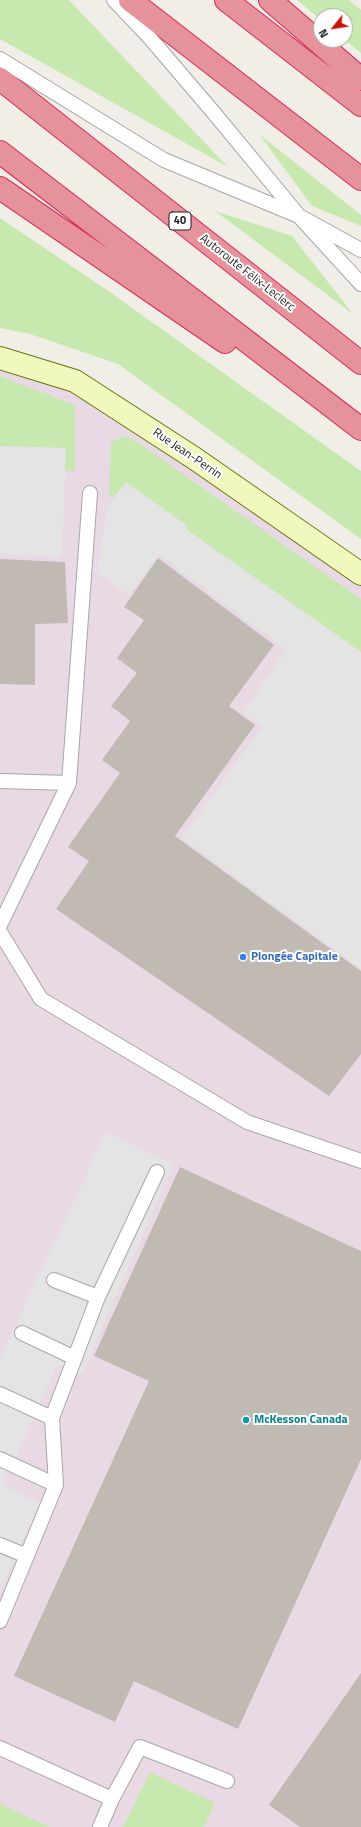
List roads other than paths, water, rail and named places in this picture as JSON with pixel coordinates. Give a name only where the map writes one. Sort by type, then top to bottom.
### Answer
[{"type":"highway","points":[[130,0],[361,179]]},
{"type":"highway","points":[[226,0],[361,105]]},
{"type":"highway","points":[[270,0],[361,79]]},
{"type":"highway","name":"Autoroute Félix-Leclerc","points":[[0,79],[361,362]]},
{"type":"highway","points":[[0,152],[361,429]]},
{"type":"highway","points":[[0,188],[361,436]]},
{"type":"street","name":"Rue Jean-Perrin","points":[[0,358],[75,381],[194,458],[361,574]]},
{"type":"lane","points":[[114,0],[150,38],[299,216],[361,284]]},
{"type":"lane","points":[[0,59],[164,160],[299,216],[361,250]]},
{"type":"lane","points":[[0,925],[69,783],[90,493]]},
{"type":"lane","points":[[0,781],[69,783]]},
{"type":"lane","points":[[0,932],[41,999],[247,1122],[361,1161]]},
{"type":"lane","points":[[0,1621],[56,1485],[52,1418],[98,1297],[157,1172]]},
{"type":"lane","points":[[54,1280],[98,1297]]},
{"type":"lane","points":[[22,1332],[75,1358]]},
{"type":"lane","points":[[0,1394],[52,1418]]},
{"type":"lane","points":[[0,1459],[56,1485]]},
{"type":"lane","points":[[0,1545],[27,1556]]},
{"type":"lane","points":[[100,1827],[112,1799],[140,1747],[227,1781]]},
{"type":"lane","points":[[0,1748],[112,1799]]},
{"type":"place","name":"Plongée Capitale","points":[[243,957]]},
{"type":"place","name":"McKesson Canada","points":[[246,1420]]}]
